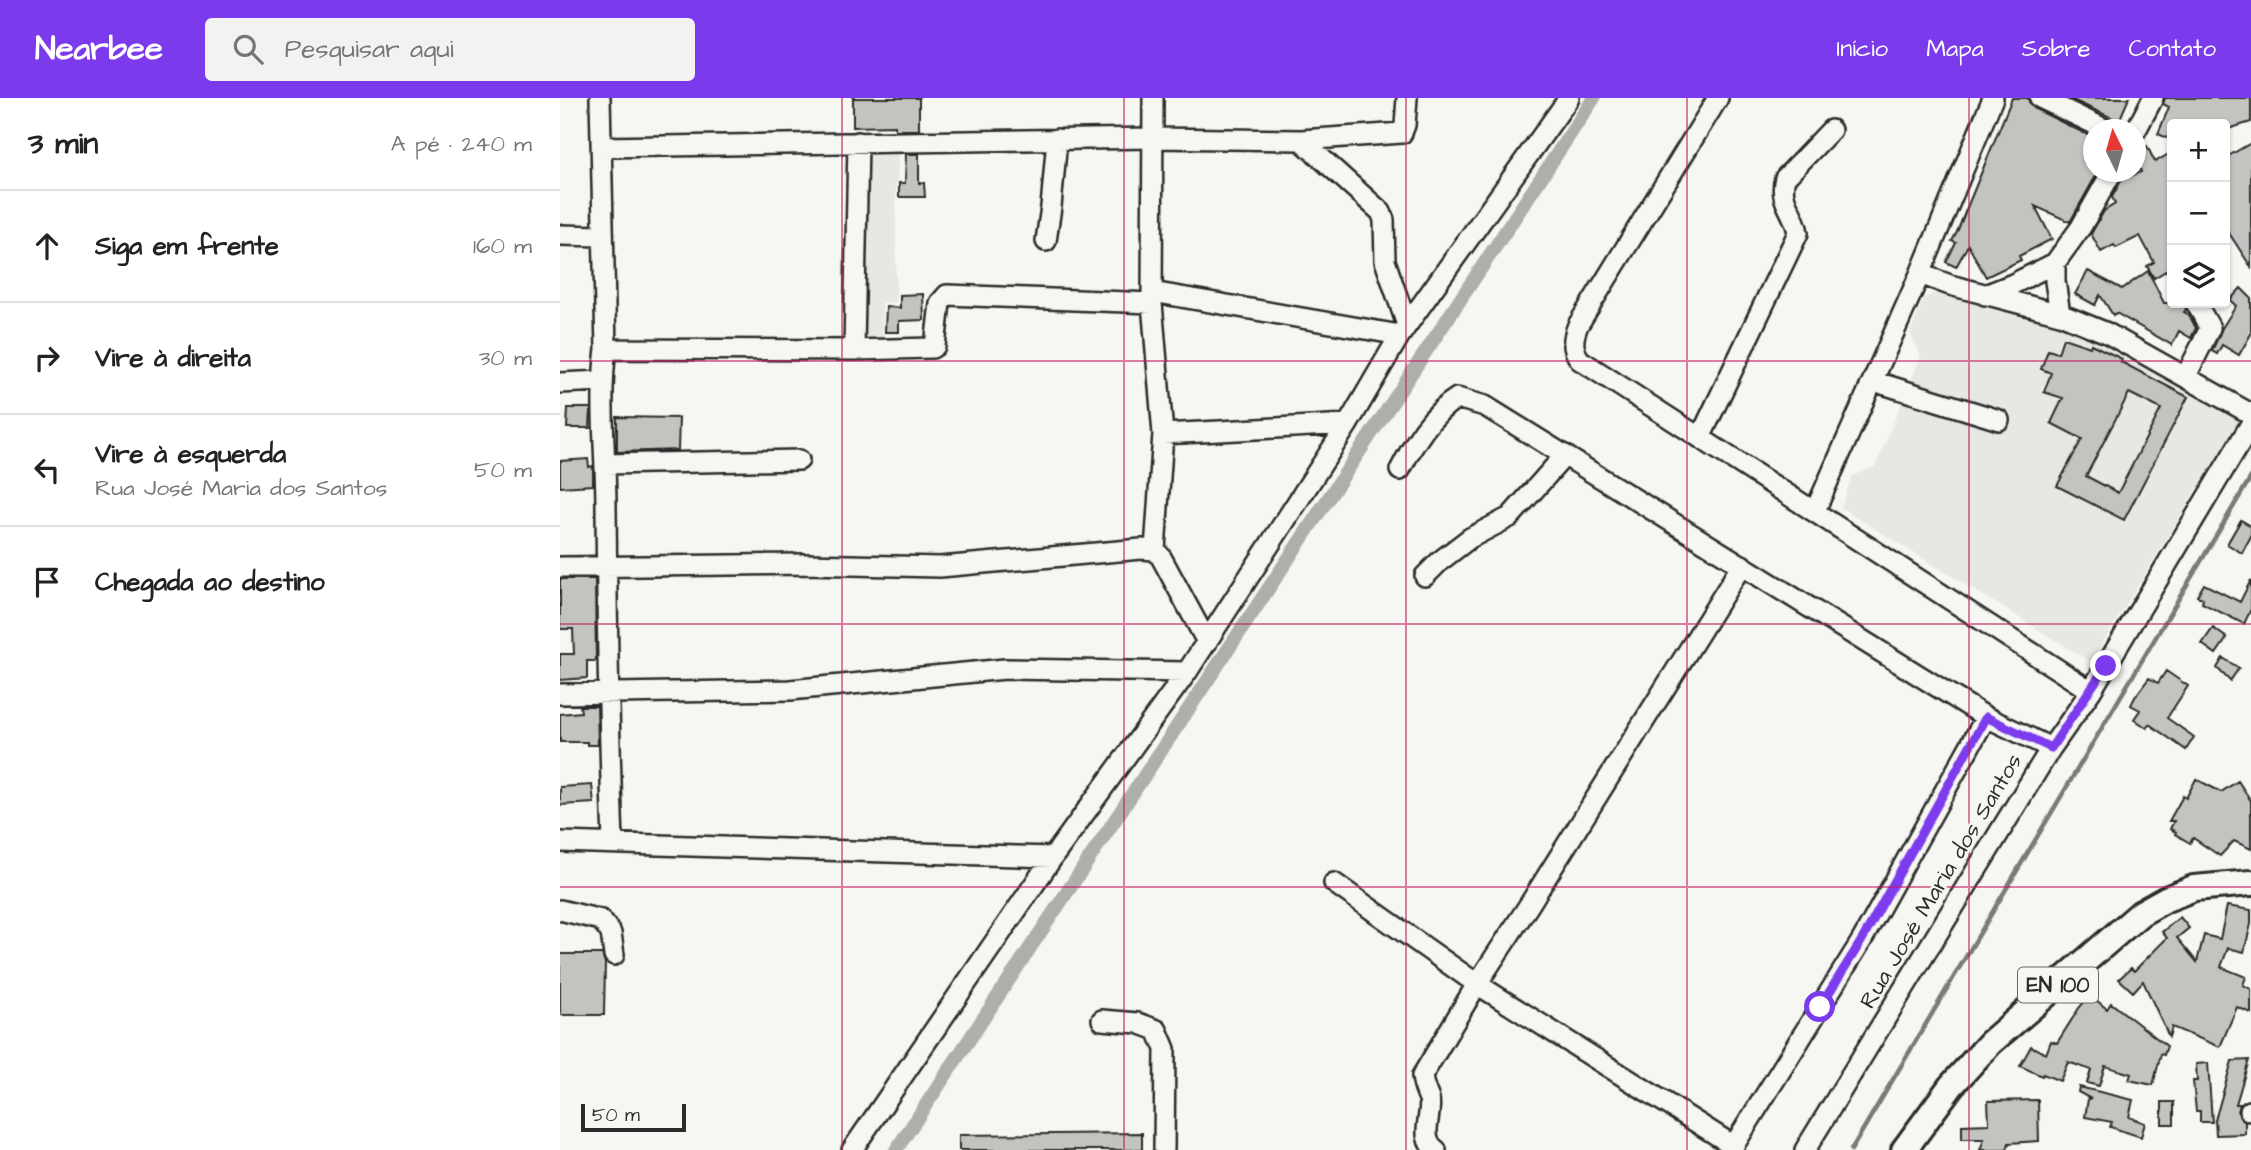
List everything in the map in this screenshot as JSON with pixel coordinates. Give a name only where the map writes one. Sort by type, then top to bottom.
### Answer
[{"type":"main road","name":"EN 100","points":[[1904,1150],[1951,1086],[1990,1043],[2141,914],[2166,899],[2194,888],[2251,883]]},
{"type":"street","points":[[600,98],[606,349],[602,381],[606,464],[607,694],[613,843]]},
{"type":"street","points":[[1153,98],[1152,297],[1163,434],[1155,550],[1207,642]]},
{"type":"street","points":[[602,147],[1153,138],[1301,140],[1402,133],[1407,98]]},
{"type":"street","points":[[852,1150],[1053,858],[1187,672],[1348,424],[1404,330],[1569,98]]},
{"type":"street","points":[[1718,98],[1578,325],[1573,345],[1580,360],[2091,691]]},
{"type":"street","points":[[1815,511],[1920,274],[1993,98]]},
{"type":"street","points":[[2040,98],[2083,119]]},
{"type":"street","points":[[2142,119],[2153,98]]},
{"type":"street","points":[[1700,438],[1798,233],[1796,223],[1783,199],[1784,178],[1831,130]]},
{"type":"street","points":[[1046,241],[1056,139]]},
{"type":"street","points":[[1301,140],[1381,212],[1384,220],[1384,261],[1404,330]]},
{"type":"street","points":[[855,350],[858,142]]},
{"type":"street","points":[[1985,295],[2055,263],[2081,228],[2106,182]]},
{"type":"street","points":[[560,236],[602,236]]},
{"type":"street","points":[[2055,263],[2060,314]]},
{"type":"street","points":[[1920,274],[1950,285],[2060,314],[2107,334],[2251,414]]},
{"type":"street","points":[[606,349],[932,348],[935,346],[940,303],[947,295],[1152,297],[1404,330]]},
{"type":"street","points":[[2186,376],[2210,328],[2199,308]]},
{"type":"street","points":[[560,383],[602,381]]},
{"type":"street","points":[[1873,381],[1999,420]]},
{"type":"street","points":[[1400,470],[1413,445],[1443,407],[1457,398],[1485,406],[1986,717],[2051,748]]},
{"type":"street","points":[[1163,434],[1348,424]]},
{"type":"street","name":"Rua José Maria dos Santos","points":[[1805,1150],[2051,748],[2091,691],[2251,424]]},
{"type":"street","points":[[1425,576],[1469,538],[1510,517],[1565,455]]},
{"type":"street","points":[[606,464],[799,460]]},
{"type":"street","points":[[560,567],[805,564],[940,567],[1140,549],[1155,550]]},
{"type":"street","points":[[1436,1150],[1431,1147],[1428,1139],[1429,1100],[1424,1093],[1422,1076],[1477,984],[1742,565]]},
{"type":"street","points":[[560,694],[790,690],[1005,669],[1187,672]]},
{"type":"street","points":[[1334,883],[1477,984],[1732,1148],[1862,940],[1986,717]]},
{"type":"street","points":[[560,842],[1053,858]]},
{"type":"street","points":[[560,910],[601,920],[611,933],[614,955]]},
{"type":"street","points":[[1102,1020],[1138,1023],[1157,1030],[1165,1049],[1164,1150]]},
{"type":"shaded area","points":[[900,141],[896,192],[896,302],[882,303],[883,342],[855,343],[858,142]]},
{"type":"shaded area","points":[[1937,292],[2063,324],[2240,419],[2091,662],[1841,508],[1852,476],[1875,467],[1921,356],[1910,333],[1924,298]]},
{"type":"building","points":[[853,98],[919,98],[919,130],[895,130],[895,126],[853,127]]},
{"type":"building","points":[[2012,98],[2028,98],[2035,109],[2083,133],[2083,182],[2092,182],[2070,222],[2035,206],[2052,239],[2019,256],[2021,260],[1986,277],[1968,245],[1956,267],[1946,262],[1956,243],[1952,241]]},
{"type":"building","points":[[2068,98],[2129,98],[2120,119]]},
{"type":"building","points":[[2165,98],[2251,98],[2251,122],[2230,128],[2230,119],[2167,119],[2167,138],[2158,134],[2169,107],[2163,104]]},
{"type":"building","points":[[2251,143],[2251,267],[2230,235],[2230,155]]},
{"type":"building","points":[[2146,147],[2155,162],[2167,155],[2167,270],[2154,278],[2147,266],[2154,262],[2140,236],[2101,252],[2091,234],[2104,211],[2115,204],[2112,197],[2120,182],[2146,182]]},
{"type":"building","points":[[906,154],[919,154],[919,183],[924,183],[925,197],[899,197],[899,183],[905,183]]},
{"type":"building","points":[[2088,271],[2122,289],[2148,271],[2164,303],[2167,303],[2167,308],[2185,308],[2184,312],[2189,315],[2196,328],[2191,338],[2179,331],[2172,345],[2116,313],[2113,315],[2100,295],[2095,305],[2075,294]]},
{"type":"building","points":[[2241,288],[2251,298],[2251,334],[2239,355],[2222,345],[2217,354],[2212,351],[2236,306],[2230,300]]},
{"type":"building","points":[[923,294],[924,320],[899,321],[899,332],[885,332],[886,307],[900,308],[900,295]]},
{"type":"building","points":[[2063,338],[2090,347],[2091,344],[2188,397],[2124,520],[2057,486],[2082,439],[2051,423],[2063,398],[2044,392],[2051,373],[2041,369],[2048,350],[2058,353]],"holes":[[[2129,393],[2161,409],[2118,493],[2086,476]]]},
{"type":"building","points":[[568,408],[591,408],[590,428],[567,428]]},
{"type":"building","points":[[617,417],[679,418],[678,450],[617,452]]},
{"type":"building","points":[[588,459],[589,467],[593,466],[593,485],[560,487],[560,461]]},
{"type":"building","points":[[2241,520],[2251,526],[2251,536],[2242,553],[2227,544]]},
{"type":"building","points":[[560,579],[595,579],[596,661],[587,661],[587,678],[560,680],[560,654],[574,654],[573,629],[560,629]]},
{"type":"building","points":[[2251,580],[2251,609],[2244,624],[2202,603],[2203,599],[2197,596],[2204,584],[2240,602]]},
{"type":"building","points":[[2213,628],[2227,638],[2216,654],[2202,644]]},
{"type":"building","points":[[2223,658],[2239,668],[2230,681],[2217,668]]},
{"type":"building","points":[[2166,671],[2188,686],[2167,718],[2194,737],[2186,750],[2149,724],[2147,728],[2134,719],[2140,710],[2131,705],[2135,697],[2149,678],[2158,683]]},
{"type":"building","points":[[580,706],[597,706],[598,745],[587,745],[587,742],[560,742],[560,714],[581,712]]},
{"type":"building","points":[[2196,779],[2221,792],[2238,781],[2251,801],[2251,849],[2234,841],[2220,856],[2193,838],[2190,843],[2170,829],[2174,821],[2169,821]]},
{"type":"building","points":[[592,785],[594,803],[560,805],[560,787]]},
{"type":"building","points":[[2227,906],[2251,910],[2251,924],[2244,952],[2228,948],[2221,967],[2246,977],[2243,985],[2251,989],[2251,1013],[2237,1007],[2220,1047],[2172,1027],[2169,1037],[2143,981],[2133,992],[2119,979],[2131,968],[2134,971],[2167,938],[2162,932],[2180,917],[2189,928],[2177,938],[2197,962],[2204,935],[2220,939]]},
{"type":"building","points":[[560,954],[602,954],[605,963],[604,1015],[560,1015]]},
{"type":"building","points":[[2090,995],[2107,1009],[2111,1003],[2167,1046],[2164,1055],[2161,1054],[2153,1085],[2129,1080],[2131,1074],[2105,1066],[2099,1086],[2087,1083],[2091,1070],[2068,1062],[2060,1081],[2020,1066],[2031,1046],[2046,1054],[2051,1041],[2057,1043]]},
{"type":"building","points":[[2249,1060],[2236,1104],[2240,1104],[2238,1112],[2245,1122],[2245,1134],[2216,1135],[2215,1120],[2232,1061]]},
{"type":"building","points":[[2208,1063],[2212,1122],[2200,1122],[2193,1081],[2197,1081],[2196,1064]]},
{"type":"building","points":[[2079,1087],[2133,1100],[2129,1117],[2145,1123],[2141,1137],[2110,1127],[2112,1122],[2085,1117],[2088,1099],[2091,1099],[2078,1092]]},
{"type":"building","points":[[2038,1100],[2039,1141],[2009,1143],[2007,1150],[1980,1150],[1984,1139],[1962,1139],[1962,1125],[1989,1124],[1988,1101]]},
{"type":"building","points":[[2162,1102],[2174,1102],[2174,1124],[2162,1124]]},
{"type":"building","points":[[1142,1133],[1142,1150],[959,1150],[959,1135]]},
{"type":"waterway","points":[[896,1150],[1594,98]]},
{"type":"waterway","points":[[1851,1150],[2251,477]]},
{"type":"route","points":[[1820,1007],[1862,940],[1986,717],[2051,748],[2106,666]]}]
